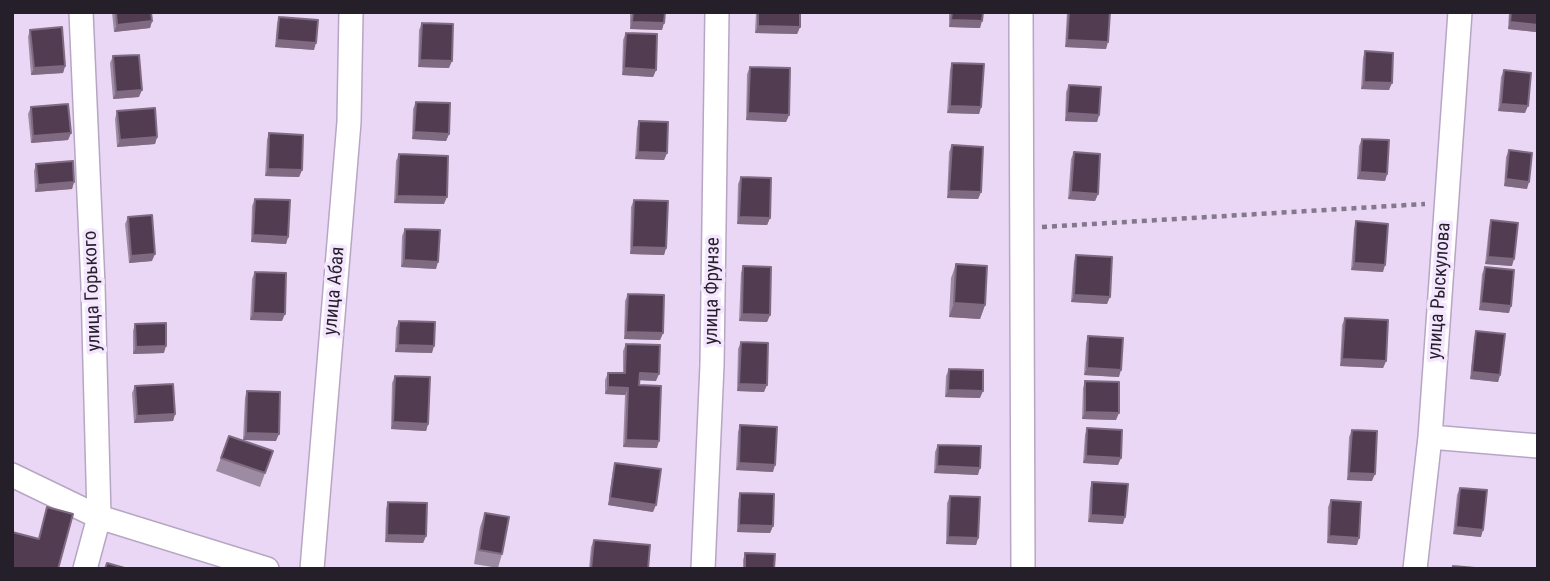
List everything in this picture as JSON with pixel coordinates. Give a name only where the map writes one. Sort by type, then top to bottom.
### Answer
[{"type":"street","name":"улица Горького","points":[[81,12],[93,286],[99,517],[85,569]]},
{"type":"street","name":"улица Абая","points":[[312,569],[349,122],[351,12]]},
{"type":"street","name":"улица Фрунзе","points":[[703,569],[712,365],[717,12]]},
{"type":"street","points":[[1021,12],[1023,569]]},
{"type":"street","name":"улица Рыскулова","points":[[1415,569],[1430,436],[1460,12]]},
{"type":"street","points":[[1430,436],[1538,446]]},
{"type":"street","points":[[12,475],[99,517],[267,569]]},
{"type":"path","points":[[1022,228],[1447,203]]},
{"type":"building","points":[[116,12],[151,12],[152,21],[117,25]]},
{"type":"building","points":[[633,12],[665,12],[664,23],[632,22]]},
{"type":"building","points":[[758,12],[800,12],[800,27],[758,26]]},
{"type":"building","points":[[952,12],[983,12],[982,21],[951,20]]},
{"type":"building","points":[[1069,12],[1110,12],[1108,42],[1067,40]]},
{"type":"building","points":[[1511,12],[1538,12],[1538,25],[1510,22]]},
{"type":"building","points":[[279,17],[318,20],[316,43],[277,40]]},
{"type":"building","points":[[422,23],[453,24],[452,61],[420,60]]},
{"type":"building","points":[[62,27],[65,66],[34,68],[30,30]]},
{"type":"building","points":[[626,33],[657,34],[656,70],[624,68]]},
{"type":"building","points":[[1365,51],[1393,53],[1392,83],[1364,82]]},
{"type":"building","points":[[139,55],[142,90],[116,92],[113,56]]},
{"type":"building","points":[[952,63],[984,64],[981,107],[950,106]]},
{"type":"building","points":[[750,67],[790,68],[789,115],[748,113]]},
{"type":"building","points":[[1504,70],[1531,73],[1528,106],[1501,104]]},
{"type":"building","points":[[1069,85],[1101,87],[1099,115],[1067,113]]},
{"type":"building","points":[[416,102],[450,103],[449,134],[414,132]]},
{"type":"building","points":[[68,104],[71,133],[33,136],[31,107]]},
{"type":"building","points":[[155,108],[157,137],[120,140],[117,111]]},
{"type":"building","points":[[639,121],[668,122],[667,153],[638,152]]},
{"type":"building","points":[[269,133],[303,135],[302,170],[268,169]]},
{"type":"building","points":[[1362,139],[1389,140],[1387,174],[1360,172]]},
{"type":"building","points":[[952,145],[983,147],[981,192],[949,191]]},
{"type":"building","points":[[1509,150],[1532,153],[1529,182],[1506,179]]},
{"type":"building","points":[[1074,152],[1100,154],[1098,194],[1071,192]]},
{"type":"building","points":[[399,154],[448,156],[447,197],[397,196]]},
{"type":"building","points":[[73,161],[74,182],[38,185],[36,164]]},
{"type":"building","points":[[741,177],[771,178],[770,218],[739,217]]},
{"type":"building","points":[[255,199],[290,200],[288,237],[253,235]]},
{"type":"building","points":[[634,200],[668,201],[666,248],[632,247]]},
{"type":"building","points":[[152,215],[155,254],[131,256],[128,217]]},
{"type":"building","points":[[1491,220],[1518,223],[1514,259],[1488,257]]},
{"type":"building","points":[[1356,221],[1388,224],[1385,265],[1354,263]]},
{"type":"building","points":[[405,229],[440,230],[438,262],[404,260]]},
{"type":"building","points":[[1076,255],[1112,257],[1110,297],[1074,295]]},
{"type":"building","points":[[956,264],[987,266],[985,305],[954,303]]},
{"type":"building","points":[[743,266],[771,267],[770,315],[742,314]]},
{"type":"building","points":[[1485,267],[1514,270],[1511,306],[1481,303]]},
{"type":"building","points":[[255,272],[286,273],[285,314],[253,313]]},
{"type":"building","points":[[628,294],[664,295],[663,333],[626,332]]},
{"type":"building","points":[[1345,318],[1388,320],[1386,361],[1342,359]]},
{"type":"building","points":[[399,321],[435,322],[434,346],[398,345]]},
{"type":"building","points":[[166,323],[166,346],[136,347],[135,324]]},
{"type":"building","points":[[1476,331],[1505,334],[1500,375],[1472,372]]},
{"type":"building","points":[[1088,336],[1123,338],[1121,370],[1087,368]]},
{"type":"building","points":[[741,342],[768,343],[767,385],[739,384]]},
{"type":"building","points":[[626,344],[660,345],[659,374],[640,373],[639,385],[661,386],[659,441],[626,440],[628,388],[608,387],[608,373],[625,373]]},
{"type":"building","points":[[949,369],[983,370],[983,391],[948,390]]},
{"type":"building","points":[[395,376],[430,377],[428,424],[393,422]]},
{"type":"building","points":[[1085,381],[1119,382],[1119,413],[1085,412]]},
{"type":"building","points":[[173,384],[175,414],[137,416],[135,386]]},
{"type":"building","points":[[247,391],[280,392],[279,434],[246,433]]},
{"type":"building","points":[[740,425],[777,427],[775,465],[739,463]]},
{"type":"building","points":[[1087,428],[1122,430],[1121,458],[1086,456]]},
{"type":"building","points":[[1352,430],[1377,431],[1375,474],[1349,473]]},
{"type":"building","points":[[229,436],[273,451],[265,473],[221,458]]},
{"type":"building","points":[[938,445],[981,446],[980,468],[937,466]]},
{"type":"building","points":[[615,463],[661,469],[656,505],[610,498]]},
{"type":"building","points":[[1092,482],[1128,484],[1125,517],[1091,515]]},
{"type":"building","points":[[1460,488],[1487,490],[1483,530],[1456,527]]},
{"type":"building","points":[[740,493],[774,494],[773,526],[739,525]]},
{"type":"building","points":[[950,496],[980,497],[978,538],[948,537]]},
{"type":"building","points":[[1331,500],[1361,502],[1359,538],[1329,536]]},
{"type":"building","points":[[388,502],[427,503],[426,536],[387,535]]},
{"type":"building","points":[[47,507],[73,514],[58,569],[12,569],[12,532],[39,539]]},
{"type":"building","points":[[485,513],[509,517],[502,554],[479,550]]},
{"type":"building","points":[[594,540],[650,545],[648,569],[591,569]]},
{"type":"building","points":[[745,553],[775,554],[774,569],[745,569]]},
{"type":"building","points":[[107,563],[128,569],[105,569]]},
{"type":"building","points":[[1453,566],[1475,568],[1475,569],[1452,569]]}]
